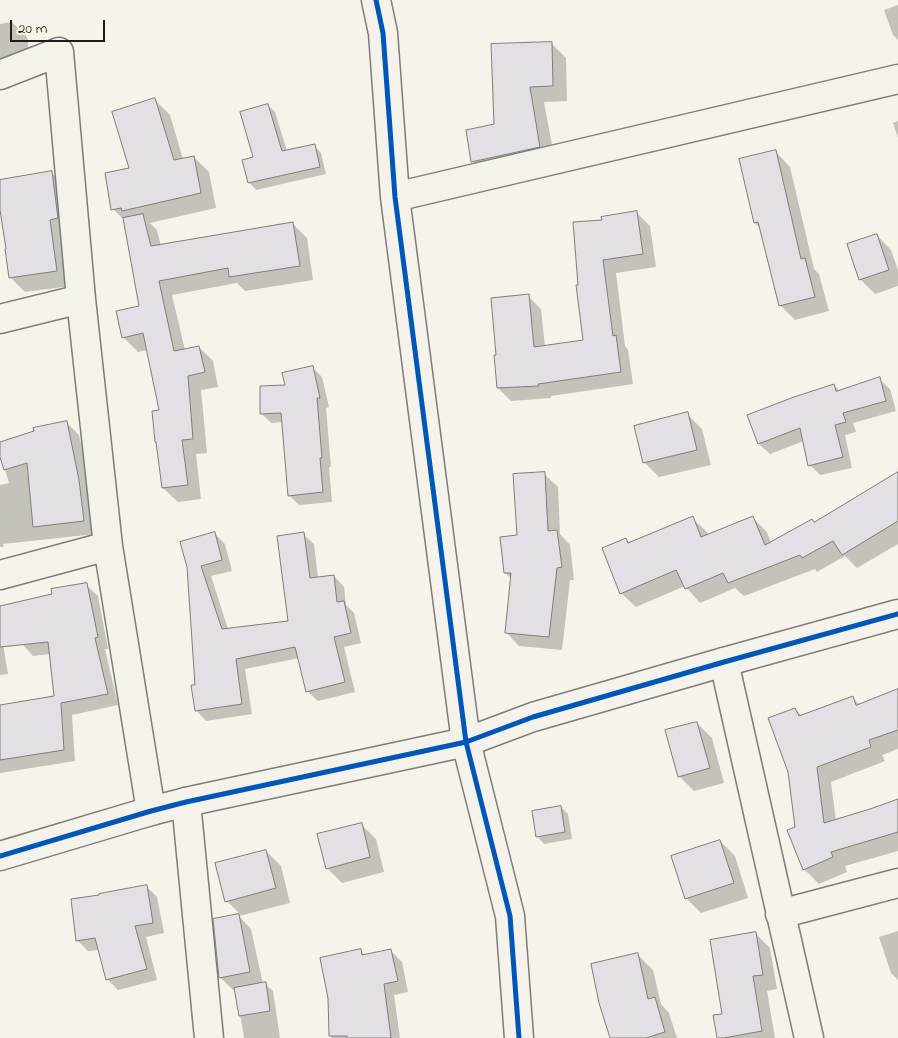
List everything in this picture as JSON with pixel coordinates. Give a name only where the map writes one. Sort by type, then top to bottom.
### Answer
[{"type":"street","points":[[376,0],[382,33],[395,197],[466,742],[510,916],[519,1038]]},
{"type":"street","points":[[0,75],[60,52],[81,299],[108,546],[151,811]]},
{"type":"street","points":[[395,197],[898,79]]},
{"type":"street","points":[[0,319],[81,299]]},
{"type":"street","points":[[0,575],[108,546]]},
{"type":"street","points":[[0,856],[186,802],[466,742],[532,717],[898,614]]},
{"type":"street","points":[[724,662],[809,1038]]},
{"type":"street","points":[[186,802],[209,1038]]},
{"type":"street","points":[[780,914],[898,884]]},
{"type":"building","points":[[552,42],[553,86],[530,87],[540,147],[471,162],[466,130],[494,124],[491,44]]},
{"type":"building","points":[[155,98],[174,160],[194,156],[201,193],[122,211],[121,208],[111,210],[105,173],[129,168],[112,112]]},
{"type":"building","points":[[268,104],[282,151],[315,144],[320,167],[248,183],[242,160],[253,157],[240,112]]},
{"type":"building","points":[[776,150],[801,259],[805,258],[815,297],[779,306],[758,222],[754,223],[739,159]]},
{"type":"building","points":[[52,171],[58,218],[50,220],[57,271],[9,278],[0,210],[0,180]]},
{"type":"building","points":[[637,211],[643,254],[603,260],[613,336],[616,335],[621,372],[538,384],[539,386],[497,388],[491,298],[529,294],[534,347],[583,340],[576,285],[578,285],[573,222],[602,220],[601,217]]},
{"type":"building","points":[[143,214],[151,246],[293,222],[300,266],[229,277],[228,268],[159,281],[174,351],[199,346],[205,372],[188,376],[193,439],[182,440],[188,485],[162,488],[152,411],[159,410],[143,333],[122,338],[116,311],[139,306],[123,218]]},
{"type":"building","points":[[877,234],[889,270],[859,280],[847,244]]},
{"type":"building","points":[[313,366],[320,398],[317,398],[323,492],[288,496],[281,413],[260,414],[260,386],[285,385],[282,373]]},
{"type":"building","points":[[880,377],[886,401],[843,413],[846,422],[835,425],[843,457],[808,466],[800,428],[758,444],[747,415],[834,384],[836,391]]},
{"type":"building","points":[[688,412],[697,450],[643,463],[634,426]]},
{"type":"building","points":[[67,421],[79,480],[84,521],[33,527],[27,463],[4,470],[0,457],[0,442],[34,431],[33,428]]},
{"type":"building","points":[[545,472],[548,531],[557,530],[562,567],[557,568],[549,637],[505,633],[511,573],[504,573],[500,537],[517,535],[513,474]]},
{"type":"building","points":[[898,472],[898,521],[842,555],[833,541],[802,558],[800,555],[728,583],[723,573],[685,589],[676,570],[620,594],[602,548],[626,538],[628,543],[693,516],[701,537],[753,516],[765,545],[812,519],[814,522]]},
{"type":"building","points":[[215,532],[222,560],[201,566],[222,629],[288,621],[277,536],[304,532],[310,578],[334,575],[337,602],[344,601],[351,633],[334,637],[345,682],[306,692],[295,647],[236,659],[242,704],[195,711],[191,685],[195,685],[187,567],[180,542]]},
{"type":"building","points":[[87,583],[98,637],[95,638],[108,694],[61,703],[64,750],[0,760],[0,705],[54,696],[48,642],[0,647],[0,606],[52,594],[51,589]]},
{"type":"building","points":[[898,689],[898,730],[869,740],[871,747],[817,767],[824,823],[898,799],[898,832],[831,852],[833,857],[803,870],[787,830],[795,827],[788,772],[768,718],[795,708],[799,716],[853,696],[856,705]]},
{"type":"building","points":[[697,722],[710,768],[678,777],[665,730]]},
{"type":"building","points":[[561,806],[565,832],[536,837],[532,811]]},
{"type":"building","points":[[362,823],[370,857],[326,869],[317,834]]},
{"type":"building","points":[[720,840],[734,883],[685,899],[671,856]]},
{"type":"building","points":[[266,850],[276,888],[225,902],[215,863]]},
{"type":"building","points":[[147,885],[153,923],[135,926],[147,969],[106,980],[95,938],[76,941],[71,899]]},
{"type":"building","points":[[239,914],[250,972],[219,978],[213,919]]},
{"type":"building","points":[[756,932],[763,975],[753,976],[762,1031],[717,1038],[713,1015],[722,1014],[710,940]]},
{"type":"building","points":[[361,949],[362,955],[391,949],[398,981],[384,984],[391,1038],[329,1036],[328,998],[320,958]]},
{"type":"building","points":[[638,953],[648,999],[655,997],[665,1032],[646,1038],[610,1038],[599,1003],[591,964]]},
{"type":"building","points":[[266,982],[270,1011],[239,1016],[234,988]]},
{"type":"cycle path","points":[[376,0],[383,33],[395,197],[466,742],[510,916],[519,1038]]},
{"type":"cycle path","points":[[0,856],[186,802],[466,742],[533,717],[898,614]]}]
